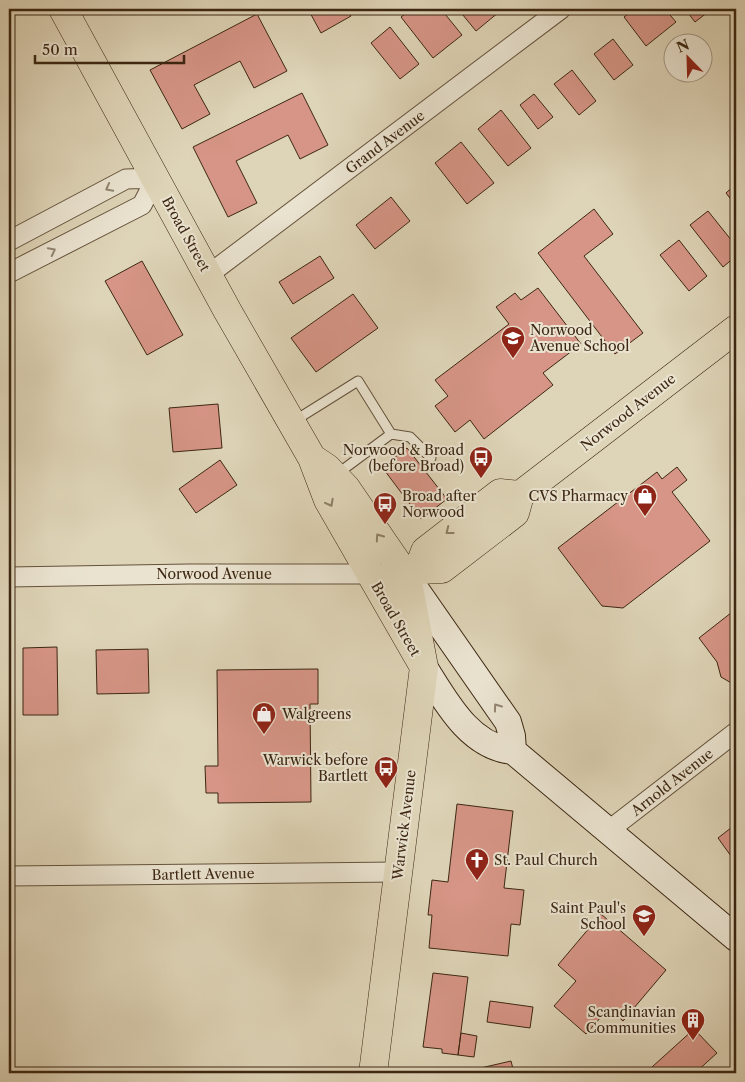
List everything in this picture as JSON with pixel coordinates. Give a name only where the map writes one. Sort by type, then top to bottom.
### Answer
[{"type":"main road","name":"Broad Street","points":[[63,9],[208,275],[312,458],[328,500],[424,667],[450,707],[474,734],[492,747],[513,751],[736,938]]},
{"type":"main road","name":"Norwood Avenue","points":[[370,574],[412,574],[425,551],[493,498],[500,493],[520,495],[736,329]]},
{"type":"main road","name":"Broad Street","points":[[312,458],[335,476],[346,488],[412,574],[508,722],[512,736],[513,751]]},
{"type":"main road","name":"Warwick Avenue","points":[[373,1073],[424,667],[412,574]]},
{"type":"street","name":"Grand Avenue","points":[[208,275],[561,9]]},
{"type":"street","points":[[9,241],[126,179],[156,178],[142,205],[9,273]]},
{"type":"street","name":"Norwood Avenue","points":[[9,577],[189,574],[370,574]]},
{"type":"street","name":"Arnold Avenue","points":[[608,832],[736,732]]},
{"type":"street","name":"Bartlett Avenue","points":[[9,876],[398,872]]},
{"type":"lane","points":[[292,423],[358,382],[391,434]]},
{"type":"lane","points":[[335,476],[391,434],[410,437],[431,458]]},
{"type":"building","points":[[308,9],[347,9],[351,16],[321,33]]},
{"type":"building","points":[[412,9],[441,9],[462,35],[433,58],[401,17]]},
{"type":"building","points":[[458,9],[496,9],[499,12],[476,31]]},
{"type":"building","points":[[635,9],[665,9],[676,22],[646,46],[624,17]]},
{"type":"building","points":[[685,9],[712,9],[695,22]]},
{"type":"building","points":[[257,14],[287,71],[254,88],[240,61],[194,85],[210,114],[182,129],[150,70]]},
{"type":"building","points":[[390,27],[419,64],[400,79],[371,43]]},
{"type":"building","points":[[613,39],[633,65],[614,80],[594,54]]},
{"type":"building","points":[[572,70],[596,101],[579,115],[554,84]]},
{"type":"building","points":[[302,93],[328,145],[300,159],[288,135],[236,161],[257,203],[228,217],[193,147]]},
{"type":"building","points":[[534,94],[553,117],[538,129],[520,105]]},
{"type":"building","points":[[501,110],[531,148],[508,166],[478,129]]},
{"type":"building","points":[[461,142],[494,183],[467,204],[435,163]]},
{"type":"building","points":[[736,184],[736,206],[726,193]]},
{"type":"building","points":[[391,197],[410,221],[375,249],[356,225]]},
{"type":"building","points":[[594,209],[613,234],[584,256],[643,333],[615,354],[538,253]]},
{"type":"building","points":[[708,211],[736,246],[736,256],[723,267],[690,225]]},
{"type":"building","points":[[679,240],[707,276],[689,291],[660,255]]},
{"type":"building","points":[[320,256],[334,278],[293,304],[279,282]]},
{"type":"building","points":[[142,261],[183,335],[147,355],[105,281]]},
{"type":"building","name":"Norwood Avenue School","points":[[538,288],[581,344],[543,373],[553,385],[484,439],[470,420],[455,432],[435,406],[448,396],[435,380],[509,324],[496,307],[515,293],[521,300]]},
{"type":"building","points":[[353,294],[378,328],[316,372],[291,338]]},
{"type":"building","points":[[218,404],[222,448],[173,452],[169,408]]},
{"type":"building","points":[[407,448],[447,499],[421,519],[382,467]]},
{"type":"building","points":[[220,460],[237,485],[196,513],[179,489]]},
{"type":"building","name":"CVS Pharmacy","points":[[677,467],[687,480],[672,492],[710,541],[623,608],[602,606],[558,548],[657,472],[662,479]]},
{"type":"building","points":[[736,609],[736,684],[733,684],[721,677],[717,662],[699,638]]},
{"type":"building","points":[[57,647],[58,715],[23,715],[23,648]]},
{"type":"building","points":[[148,649],[149,693],[97,694],[96,650]]},
{"type":"building","name":"Walgreens","points":[[318,669],[318,704],[310,704],[311,802],[218,803],[218,793],[206,793],[205,766],[218,766],[217,670]]},
{"type":"building","name":"St. Paul Church","points":[[457,804],[513,811],[504,888],[524,890],[520,925],[511,924],[508,956],[429,948],[432,915],[428,915],[432,880],[448,882]]},
{"type":"building","points":[[736,824],[736,863],[718,838]]},
{"type":"building","points":[[601,914],[666,970],[623,1021],[609,1008],[586,1034],[554,1006],[576,981],[558,965]]},
{"type":"building","points":[[433,973],[468,977],[458,1055],[442,1053],[442,1049],[423,1047]]},
{"type":"building","points":[[490,1001],[533,1007],[530,1028],[487,1022]]},
{"type":"building","name":"Scandinavian Communities","points":[[694,1029],[717,1053],[695,1073],[658,1073],[652,1067]]},
{"type":"building","points":[[461,1033],[477,1036],[474,1057],[458,1055]]},
{"type":"building","points":[[511,1061],[514,1073],[459,1073]]},
{"type":"place","name":"Norwood Avenue School","points":[[513,359]]},
{"type":"place","name":"Norwood & Broad (before Broad)","points":[[481,479]]},
{"type":"place","name":"CVS Pharmacy","points":[[645,517]]},
{"type":"place","name":"Broad after Norwood","points":[[385,525]]},
{"type":"place","name":"Walgreens","points":[[264,735]]},
{"type":"place","name":"Warwick before Bartlett","points":[[386,789]]},
{"type":"place","name":"St. Paul Church","points":[[477,881]]},
{"type":"place","name":"Saint Paul's School","points":[[644,937]]},
{"type":"place","name":"Scandinavian Communities","points":[[693,1041]]}]
